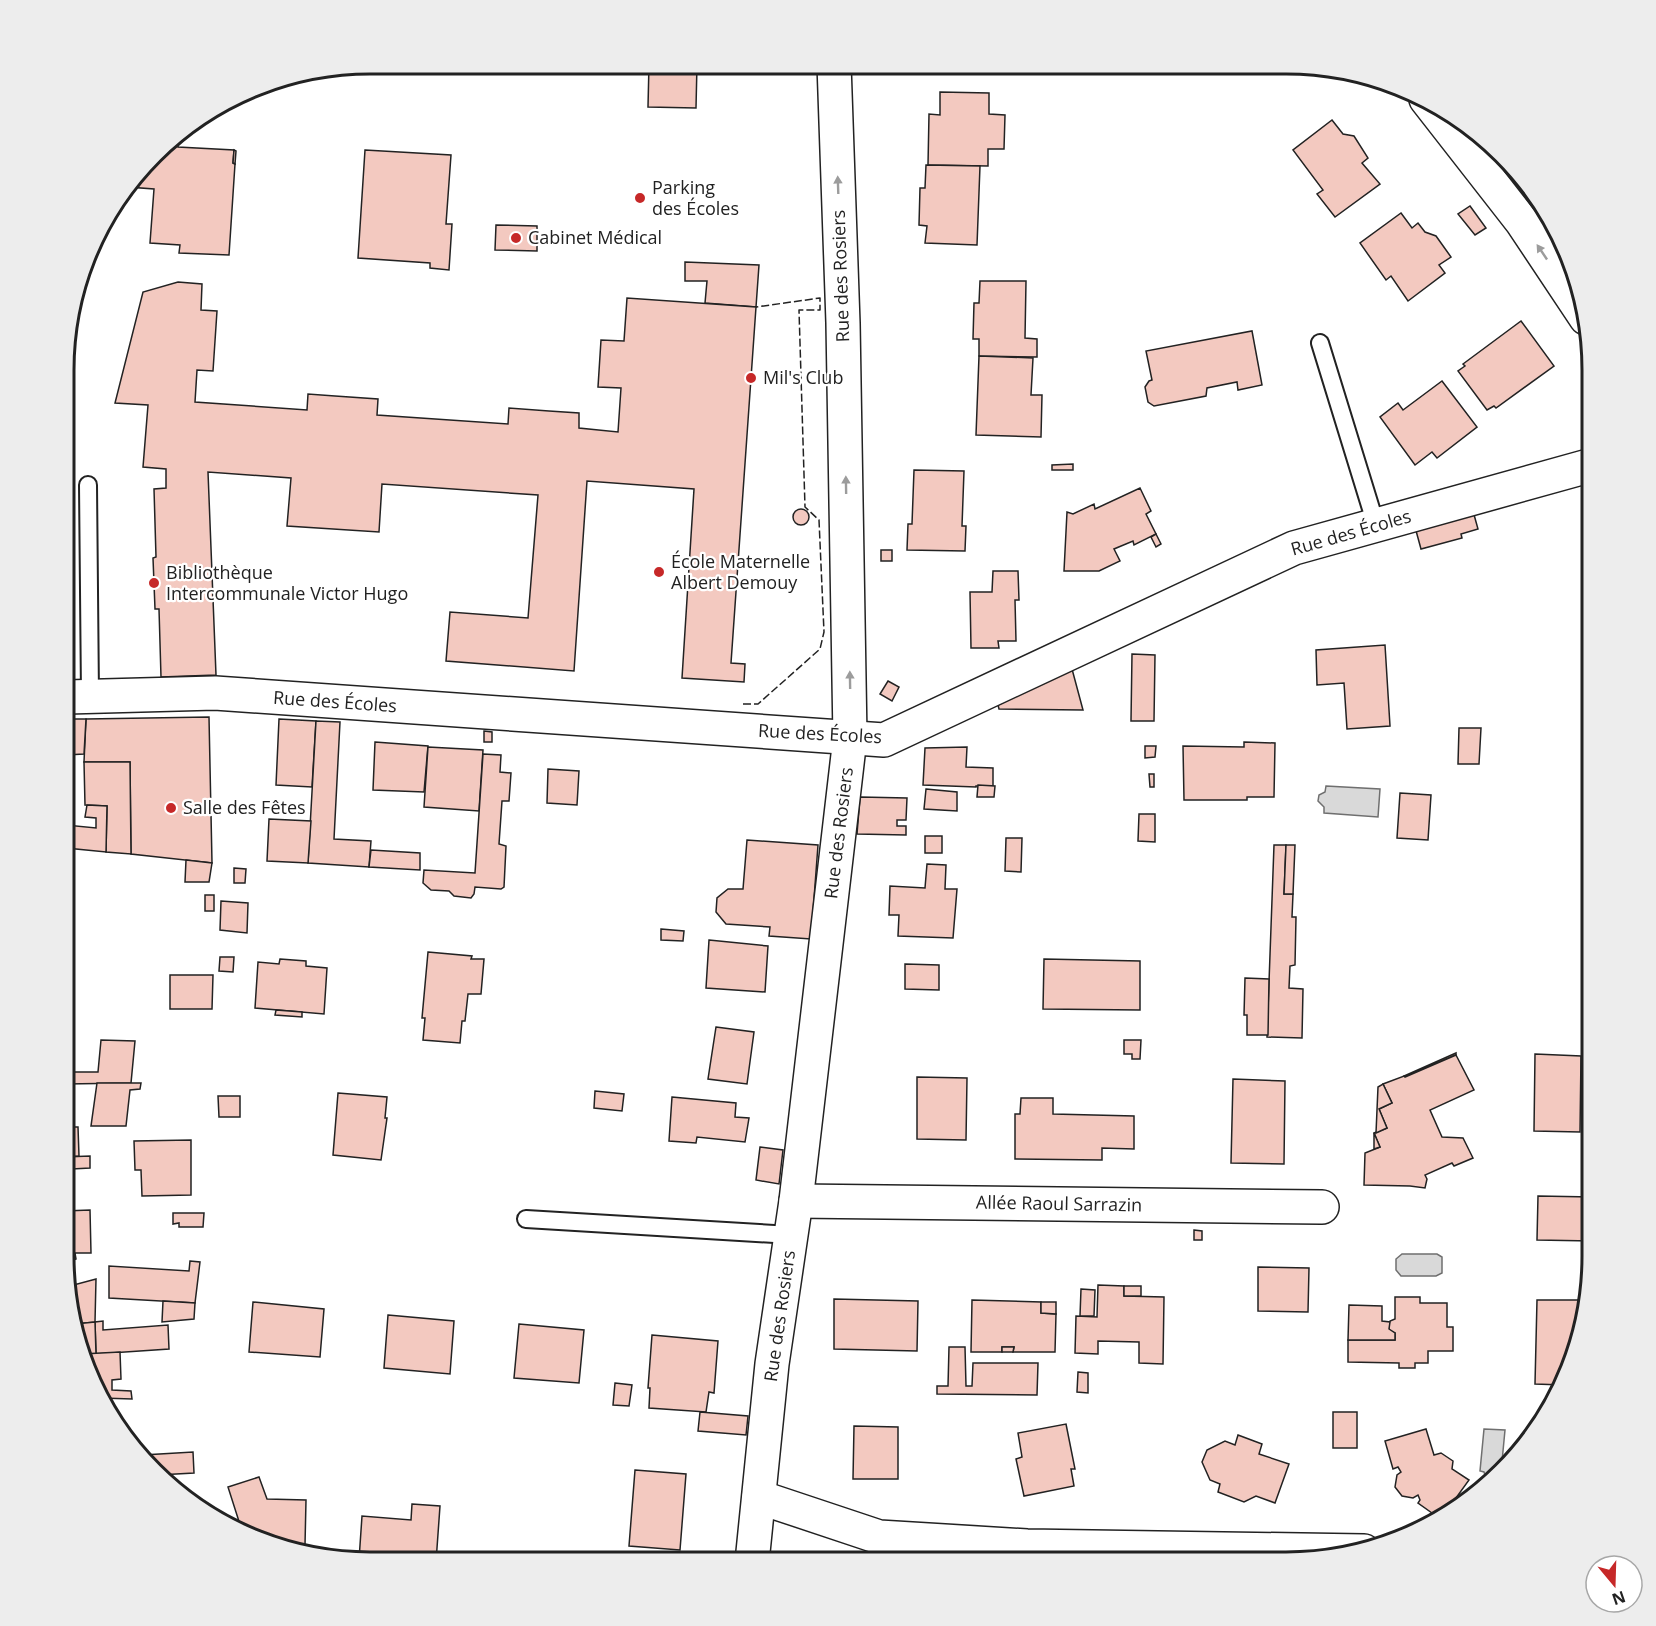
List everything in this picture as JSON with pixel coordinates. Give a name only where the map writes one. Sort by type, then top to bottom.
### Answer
[{"type":"street","name":"Rue des Rosiers","points":[[754,1552],[772,1364],[796,1201],[850,738],[843,335],[834,74]]},
{"type":"street","points":[[1439,115],[1522,222],[1574,300]]},
{"type":"street","name":"Rue des Écoles","points":[[78,696],[214,693],[884,740],[1294,548],[1582,468]]},
{"type":"street","name":"Allée Raoul Sarrazin","points":[[796,1201],[1322,1207]]},
{"type":"street","points":[[759,1497],[879,1538],[1027,1546],[1321,1550]]},
{"type":"lane","points":[[1320,343],[1376,525]]},
{"type":"lane","points":[[78,696],[88,485]]},
{"type":"lane","points":[[526,1219],[791,1235]]},
{"type":"shaded area","points":[[1326,786],[1380,789],[1378,817],[1324,813],[1324,807],[1318,801],[1319,795],[1325,792]]},
{"type":"shaded area","points":[[1402,1254],[1437,1254],[1442,1257],[1442,1273],[1436,1276],[1401,1276],[1396,1270],[1396,1259]]},
{"type":"shaded area","points":[[1484,1429],[1505,1430],[1502,1459],[1485,1476],[1484,1472],[1480,1471]]},
{"type":"building","points":[[649,74],[697,74],[696,108],[648,107]]},
{"type":"building","points":[[940,92],[989,93],[989,114],[1005,115],[1004,149],[988,149],[988,166],[928,165],[929,114],[940,115]]},
{"type":"building","points":[[1332,120],[1343,134],[1354,136],[1368,158],[1362,163],[1380,184],[1335,217],[1317,194],[1323,190],[1293,150]]},
{"type":"building","points":[[178,144],[178,147],[234,150],[229,255],[179,253],[180,245],[150,243],[154,189],[136,188],[160,160]]},
{"type":"building","points":[[234,150],[236,151],[235,164],[233,163]]},
{"type":"building","points":[[365,150],[451,155],[446,224],[452,224],[449,270],[430,268],[430,263],[358,258]]},
{"type":"building","points":[[926,165],[980,166],[977,245],[925,243],[927,226],[919,225],[920,188],[925,188]]},
{"type":"building","points":[[1470,206],[1486,228],[1475,235],[1458,214]]},
{"type":"building","points":[[1401,213],[1412,228],[1418,223],[1425,232],[1436,236],[1451,257],[1439,265],[1445,273],[1408,301],[1391,276],[1386,280],[1360,243]]},
{"type":"building","name":"Cabinet Médical","points":[[496,225],[537,226],[537,251],[495,250]]},
{"type":"building","points":[[685,262],[759,265],[756,307],[705,303],[707,281],[685,281]]},
{"type":"building","points":[[980,281],[1026,281],[1025,338],[1037,339],[1037,357],[979,356],[979,339],[973,339],[974,303],[979,303]]},
{"type":"building","points":[[178,282],[202,284],[201,310],[217,311],[213,371],[197,370],[195,402],[307,410],[308,394],[378,399],[377,415],[508,424],[509,408],[579,413],[579,428],[618,432],[621,388],[598,387],[601,340],[624,341],[627,298],[756,307],[731,663],[745,664],[744,682],[682,678],[694,489],[587,481],[574,671],[446,661],[450,612],[528,618],[538,495],[382,484],[379,532],[287,526],[291,478],[208,472],[216,675],[161,677],[159,609],[155,609],[153,558],[156,557],[154,489],[166,488],[166,469],[143,467],[148,405],[115,403],[143,292]]},
{"type":"building","points":[[1521,321],[1554,366],[1496,408],[1494,406],[1487,410],[1458,371],[1465,366],[1463,364]]},
{"type":"building","points":[[1252,331],[1262,385],[1238,390],[1237,382],[1207,388],[1206,396],[1154,406],[1148,402],[1145,387],[1152,380],[1146,351]]},
{"type":"building","points":[[979,356],[1033,358],[1031,395],[1042,395],[1041,437],[976,435]]},
{"type":"building","points":[[1442,381],[1477,427],[1437,458],[1432,452],[1415,465],[1380,417],[1398,403],[1403,410]]},
{"type":"building","points":[[1073,464],[1073,470],[1052,470],[1052,465]]},
{"type":"building","points":[[914,470],[964,471],[962,526],[966,526],[965,551],[907,550],[908,524],[912,524]]},
{"type":"building","points":[[1140,488],[1151,511],[1146,514],[1156,534],[1134,545],[1133,541],[1114,549],[1120,561],[1099,571],[1064,571],[1067,512],[1073,514],[1094,504],[1095,509]]},
{"type":"building","points":[[798,509],[804,509],[809,517],[807,523],[798,525],[793,520],[793,514]]},
{"type":"building","points":[[1473,511],[1478,529],[1461,534],[1462,538],[1421,549],[1415,527]]},
{"type":"building","points":[[1156,534],[1161,544],[1156,547],[1151,537]]},
{"type":"building","points":[[881,550],[892,550],[892,561],[881,561]]},
{"type":"building","points":[[993,571],[1018,571],[1019,600],[1015,600],[1016,641],[998,641],[999,648],[971,648],[970,592],[992,592]]},
{"type":"building","points":[[1385,645],[1390,726],[1347,729],[1344,683],[1317,685],[1316,650]]},
{"type":"building","points":[[1132,654],[1155,655],[1154,721],[1131,721]]},
{"type":"building","points":[[1072,669],[1083,710],[999,709],[998,705]]},
{"type":"building","points":[[888,681],[899,687],[892,701],[880,694]]},
{"type":"building","name":"Salle des Fêtes","points":[[209,717],[212,863],[131,854],[130,762],[84,762],[86,719]]},
{"type":"building","points":[[74,719],[86,719],[84,754],[74,755]]},
{"type":"building","points":[[279,719],[316,721],[312,787],[276,785]]},
{"type":"building","points":[[316,721],[340,722],[334,839],[371,841],[369,867],[308,863]]},
{"type":"building","points":[[1459,728],[1481,728],[1479,764],[1458,764]]},
{"type":"building","points":[[484,731],[492,732],[492,742],[484,742]]},
{"type":"building","points":[[375,742],[428,746],[424,792],[373,790]]},
{"type":"building","points":[[1244,742],[1275,743],[1274,797],[1247,797],[1247,800],[1184,800],[1183,746],[1244,747]]},
{"type":"building","points":[[1145,746],[1156,746],[1155,757],[1145,758]]},
{"type":"building","points":[[428,747],[483,750],[479,811],[424,807]]},
{"type":"building","points":[[967,747],[966,767],[993,768],[993,786],[923,785],[925,748]]},
{"type":"building","points":[[483,754],[501,755],[500,772],[511,773],[509,801],[502,801],[499,844],[506,846],[504,887],[501,889],[475,887],[471,898],[454,896],[449,891],[431,890],[423,883],[424,870],[475,873]]},
{"type":"building","points":[[84,762],[130,762],[131,854],[106,852],[107,806],[85,805]]},
{"type":"building","points":[[548,769],[579,771],[577,805],[547,803]]},
{"type":"building","points":[[1149,774],[1154,774],[1154,787],[1150,787]]},
{"type":"building","points":[[978,785],[995,786],[994,797],[977,797]]},
{"type":"building","points":[[926,789],[957,792],[957,811],[924,809]]},
{"type":"building","points":[[1400,793],[1431,795],[1428,840],[1397,838]]},
{"type":"building","points":[[860,797],[907,798],[906,820],[897,820],[897,826],[906,826],[906,835],[857,834]]},
{"type":"building","points":[[87,805],[107,806],[106,852],[74,849],[74,826],[96,828],[96,818],[85,817]]},
{"type":"building","points":[[1139,814],[1155,814],[1155,842],[1138,841]]},
{"type":"building","points":[[269,819],[311,821],[308,863],[267,861]]},
{"type":"building","points":[[925,836],[942,836],[942,853],[925,853]]},
{"type":"building","points":[[1006,838],[1022,838],[1021,872],[1005,871]]},
{"type":"building","points":[[747,840],[818,845],[811,939],[769,936],[770,927],[726,924],[716,912],[717,898],[728,889],[743,889]]},
{"type":"building","points":[[1274,845],[1286,845],[1284,894],[1293,894],[1292,917],[1296,917],[1295,965],[1290,966],[1289,988],[1303,989],[1302,1038],[1267,1037]]},
{"type":"building","points":[[1286,845],[1295,845],[1293,894],[1284,894]]},
{"type":"building","points":[[371,850],[420,853],[420,870],[369,867]]},
{"type":"building","points":[[186,860],[212,863],[209,882],[185,882]]},
{"type":"building","points":[[927,864],[946,865],[945,889],[957,889],[953,938],[898,936],[899,915],[889,915],[890,886],[925,888]]},
{"type":"building","points":[[234,868],[246,869],[245,883],[234,883]]},
{"type":"building","points":[[205,895],[214,895],[214,911],[205,911]]},
{"type":"building","points":[[221,901],[248,903],[247,933],[220,930]]},
{"type":"building","points":[[661,929],[684,931],[683,941],[661,940]]},
{"type":"building","points":[[709,940],[768,946],[765,992],[706,988]]},
{"type":"building","points":[[428,952],[484,959],[481,994],[468,994],[460,1043],[423,1040],[425,1018],[422,1018]]},
{"type":"building","points":[[220,957],[234,957],[233,972],[219,971]]},
{"type":"building","points":[[280,959],[306,961],[306,966],[327,968],[324,1014],[255,1008],[258,962],[279,964]]},
{"type":"building","points":[[1044,959],[1140,961],[1140,1010],[1043,1009]]},
{"type":"building","points":[[905,964],[939,965],[939,990],[905,989]]},
{"type":"building","points":[[170,975],[213,975],[212,1009],[170,1009]]},
{"type":"building","points":[[1245,978],[1269,979],[1268,1035],[1247,1035],[1247,1015],[1244,1015]]},
{"type":"building","points":[[276,1010],[302,1012],[302,1017],[275,1015]]},
{"type":"building","points":[[716,1027],[754,1032],[747,1084],[708,1079]]},
{"type":"building","points":[[101,1040],[135,1041],[131,1083],[74,1084],[74,1072],[98,1072]]},
{"type":"building","points":[[1124,1040],[1141,1040],[1140,1059],[1132,1059],[1132,1054],[1124,1054]]},
{"type":"building","points":[[1456,1053],[1456,1055],[1404,1076]]},
{"type":"building","points":[[1535,1054],[1581,1056],[1580,1132],[1534,1131]]},
{"type":"building","points":[[1456,1055],[1474,1090],[1430,1110],[1442,1137],[1463,1138],[1473,1158],[1454,1166],[1452,1163],[1425,1175],[1427,1179],[1425,1188],[1364,1185],[1365,1153],[1380,1147],[1374,1133],[1387,1128],[1379,1109],[1392,1103],[1383,1084]]},
{"type":"building","points":[[917,1077],[967,1078],[966,1140],[917,1139]]},
{"type":"building","points":[[1233,1079],[1285,1081],[1284,1164],[1231,1163]]},
{"type":"building","points":[[97,1083],[141,1083],[140,1089],[130,1090],[126,1126],[91,1126]]},
{"type":"building","points":[[1383,1084],[1392,1103],[1379,1109],[1387,1128],[1376,1133],[1378,1087]]},
{"type":"building","points":[[595,1091],[624,1094],[622,1111],[594,1108]]},
{"type":"building","points":[[338,1093],[387,1097],[385,1118],[387,1118],[381,1160],[333,1155]]},
{"type":"building","points":[[218,1096],[240,1096],[240,1117],[219,1117]]},
{"type":"building","points":[[672,1097],[736,1103],[735,1117],[749,1118],[745,1142],[697,1137],[696,1143],[669,1141]]},
{"type":"building","points":[[1021,1098],[1053,1098],[1053,1114],[1134,1116],[1134,1149],[1102,1148],[1102,1160],[1015,1159],[1015,1114],[1020,1114]]},
{"type":"building","points":[[74,1127],[78,1127],[79,1156],[74,1156]]},
{"type":"building","points":[[1374,1133],[1380,1147],[1374,1149]]},
{"type":"building","points":[[191,1140],[191,1195],[142,1196],[141,1170],[135,1170],[134,1141]]},
{"type":"building","points":[[760,1147],[783,1150],[779,1184],[756,1180]]},
{"type":"building","points":[[90,1156],[90,1168],[74,1169],[74,1157]]},
{"type":"building","points":[[1538,1196],[1582,1197],[1582,1241],[1537,1240]]},
{"type":"building","points":[[90,1210],[91,1253],[75,1253],[76,1259],[74,1260],[74,1257],[74,1211]]},
{"type":"building","points":[[173,1213],[204,1213],[203,1227],[179,1227],[179,1223],[173,1224]]},
{"type":"building","points":[[1194,1230],[1202,1231],[1202,1240],[1194,1240]]},
{"type":"building","points":[[190,1261],[200,1262],[195,1303],[109,1298],[109,1266],[189,1271]]},
{"type":"building","points":[[1258,1267],[1309,1268],[1308,1312],[1258,1311]]},
{"type":"building","points":[[96,1279],[95,1322],[81,1323],[75,1285]]},
{"type":"building","points":[[1098,1285],[1124,1286],[1124,1296],[1164,1297],[1163,1364],[1139,1363],[1139,1342],[1098,1341],[1098,1354],[1075,1353],[1076,1316],[1097,1317]]},
{"type":"building","points":[[1124,1286],[1141,1286],[1141,1296],[1124,1296]]},
{"type":"building","points":[[1081,1289],[1095,1290],[1094,1316],[1080,1316]]},
{"type":"building","points":[[1395,1297],[1420,1297],[1420,1303],[1447,1303],[1447,1327],[1453,1327],[1453,1351],[1428,1351],[1428,1363],[1415,1363],[1415,1368],[1399,1368],[1399,1363],[1348,1362],[1348,1340],[1395,1340],[1395,1333],[1390,1331],[1388,1326],[1390,1321],[1395,1319]]},
{"type":"building","points":[[834,1299],[918,1301],[917,1351],[834,1349]]},
{"type":"building","points":[[972,1300],[1041,1302],[1041,1313],[1056,1314],[1055,1352],[1013,1352],[1014,1347],[1002,1347],[1002,1352],[971,1352]]},
{"type":"building","points":[[1537,1300],[1579,1300],[1567,1352],[1553,1385],[1535,1384]]},
{"type":"building","points":[[163,1301],[195,1303],[194,1319],[162,1322]]},
{"type":"building","points":[[253,1302],[324,1309],[320,1357],[249,1352]]},
{"type":"building","points":[[1041,1302],[1056,1302],[1056,1314],[1041,1313]]},
{"type":"building","points":[[1349,1305],[1382,1306],[1382,1321],[1390,1322],[1389,1329],[1395,1333],[1395,1340],[1348,1340]]},
{"type":"building","points":[[388,1315],[454,1321],[450,1374],[384,1368]]},
{"type":"building","points":[[103,1321],[103,1330],[168,1325],[169,1349],[96,1354],[95,1322]]},
{"type":"building","points":[[95,1322],[96,1354],[90,1354],[81,1323]]},
{"type":"building","points":[[519,1324],[584,1330],[579,1383],[514,1378]]},
{"type":"building","points":[[652,1335],[718,1341],[714,1393],[709,1392],[706,1412],[649,1408],[650,1388],[648,1388]]},
{"type":"building","points":[[949,1347],[965,1347],[966,1386],[972,1386],[973,1363],[1038,1363],[1037,1395],[937,1394],[937,1386],[948,1386]]},
{"type":"building","points":[[1002,1347],[1014,1347],[1013,1352],[1002,1352]]},
{"type":"building","points":[[120,1352],[121,1379],[112,1380],[112,1390],[131,1391],[132,1399],[109,1398],[90,1354]]},
{"type":"building","points":[[1078,1372],[1088,1373],[1088,1393],[1077,1392]]},
{"type":"building","points":[[615,1383],[632,1385],[629,1406],[613,1405]]},
{"type":"building","points":[[700,1412],[748,1416],[746,1435],[698,1431]]},
{"type":"building","points":[[1333,1412],[1357,1412],[1357,1448],[1333,1448]]},
{"type":"building","points":[[1066,1424],[1075,1469],[1071,1469],[1074,1486],[1024,1496],[1016,1459],[1022,1457],[1018,1433]]},
{"type":"building","points":[[854,1426],[898,1427],[898,1479],[853,1479]]},
{"type":"building","points":[[1426,1429],[1434,1455],[1441,1453],[1453,1461],[1452,1469],[1469,1480],[1454,1501],[1433,1514],[1418,1503],[1420,1500],[1418,1495],[1413,1498],[1402,1496],[1395,1487],[1397,1475],[1401,1472],[1398,1467],[1393,1469],[1385,1441]]},
{"type":"building","points":[[1238,1435],[1262,1444],[1259,1454],[1289,1464],[1275,1503],[1256,1496],[1244,1502],[1218,1492],[1220,1484],[1210,1480],[1202,1462],[1207,1450],[1225,1441],[1235,1445]]},
{"type":"building","points":[[193,1452],[194,1473],[169,1474],[149,1455]]},
{"type":"building","points":[[635,1470],[686,1474],[680,1550],[629,1546]]},
{"type":"building","points":[[259,1477],[267,1499],[306,1500],[305,1545],[274,1537],[239,1523],[228,1487]]},
{"type":"building","points":[[412,1504],[440,1506],[437,1552],[360,1552],[362,1516],[411,1520]]},
{"type":"fence","points":[[743,704],[758,704],[820,649],[824,632],[819,520],[805,507],[799,310],[820,310],[820,298],[756,307]]},
{"type":"place","name":"Parking des Écoles","points":[[640,198]]},
{"type":"place","name":"Cabinet Médical","points":[[516,238]]},
{"type":"place","name":"Mil's Club","points":[[751,378]]},
{"type":"place","name":"École Maternelle Albert Demouy","points":[[659,572]]},
{"type":"place","name":"Bibliothèque Intercommunale Victor Hugo","points":[[154,583]]},
{"type":"place","name":"Salle des Fêtes","points":[[171,808]]}]
